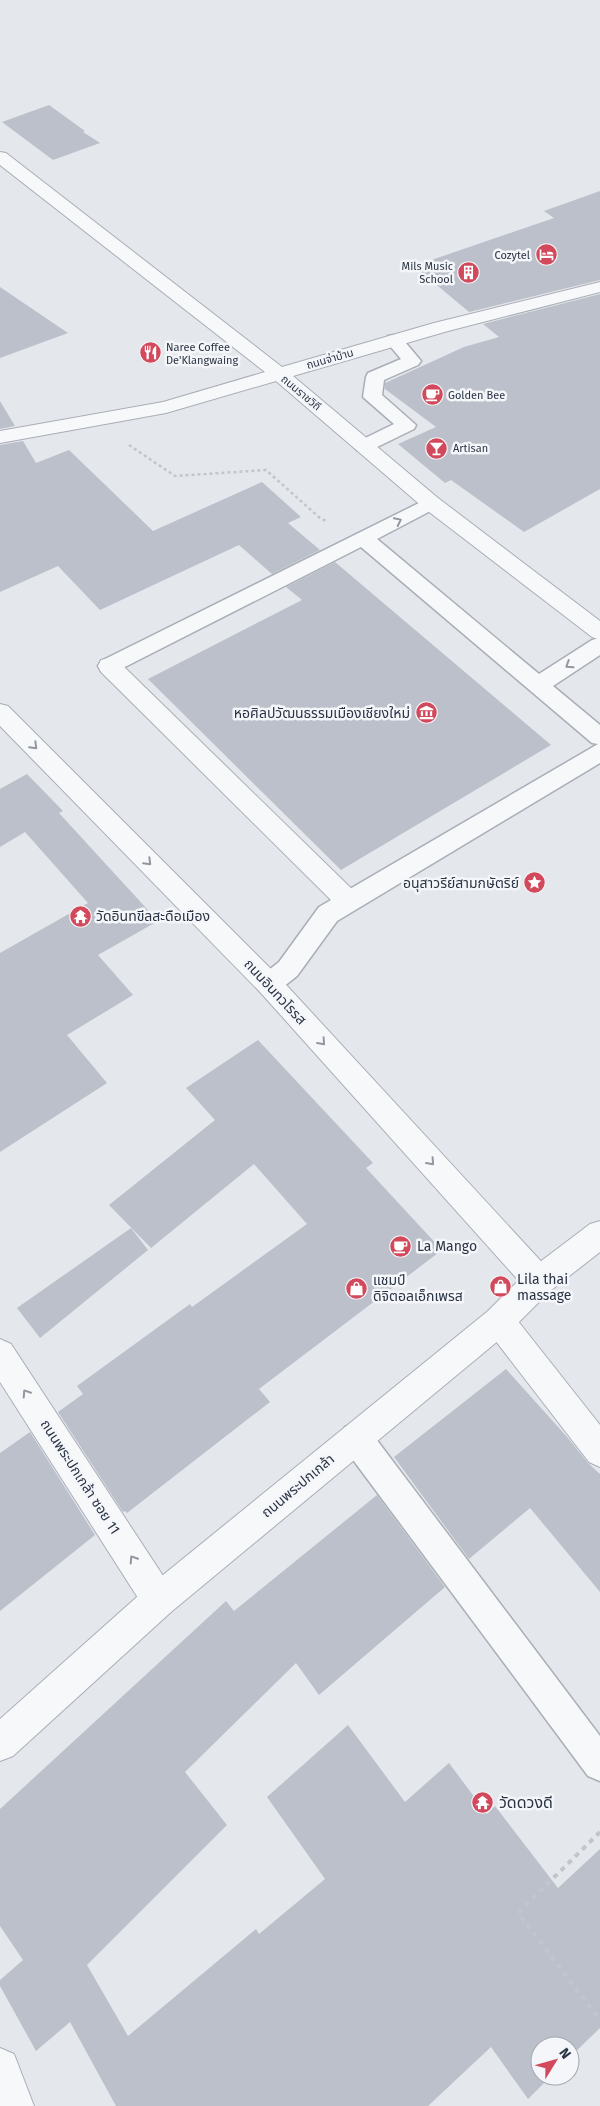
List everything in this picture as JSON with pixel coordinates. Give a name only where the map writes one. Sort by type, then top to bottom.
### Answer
[{"type":"street","name":"ถนนราชวิถี","points":[[0,157],[278,373],[432,504],[600,632]]},
{"type":"street","name":"ถนนจ่าบ้าน","points":[[0,437],[166,406],[394,340],[600,287]]},
{"type":"street","points":[[109,666],[348,902]]},
{"type":"street","name":"ถนนอินทวโรรส","points":[[0,712],[269,984],[539,1281]]},
{"type":"street","name":"ถนนพระปกเกล้า","points":[[0,1743],[160,1600],[499,1321],[539,1281],[600,1234]]},
{"type":"street","points":[[499,1321],[600,1451]]},
{"type":"street","name":"ถนนพระปกเกล้า ซอย 11","points":[[0,1354],[160,1600]]},
{"type":"street","points":[[0,2068],[14,2106]]},
{"type":"lane","points":[[364,446],[407,425],[372,397],[376,377],[412,361],[394,340]]},
{"type":"lane","points":[[109,666],[432,504]]},
{"type":"lane","points":[[363,538],[600,736]]},
{"type":"lane","points":[[538,685],[600,645]]},
{"type":"lane","points":[[269,984],[288,969],[328,914],[600,752]]},
{"type":"lane","points":[[356,1438],[600,1764]]},
{"type":"path","points":[[96,420],[107,430],[175,476],[266,470],[320,518],[363,538]]},
{"type":"path","points":[[600,1832],[518,1913],[600,2020]]},
{"type":"building","points":[[49,105],[100,143],[53,160],[2,122]]},
{"type":"building","points":[[600,191],[600,280],[469,312],[414,266],[554,218],[544,211]]},
{"type":"building","points":[[0,287],[68,333],[0,358]]},
{"type":"building","points":[[600,294],[600,489],[524,532],[451,480],[445,483],[398,444],[436,427],[385,389],[385,383],[464,347],[499,337],[483,324]]},
{"type":"building","points":[[0,401],[15,426],[0,429]]},
{"type":"building","points":[[23,441],[36,463],[69,450],[153,531],[262,482],[301,517],[288,523],[320,550],[272,574],[239,545],[100,610],[58,566],[0,592],[0,445]]},
{"type":"building","name":"หอศิลปวัฒนธรรมเมืองเชียงใหม่","points":[[335,562],[551,745],[341,870],[148,679],[302,600],[286,587]]},
{"type":"building","points":[[27,774],[63,811],[59,813],[158,921],[98,955],[133,995],[67,1035],[107,1083],[0,1152],[0,953],[88,903],[25,832],[0,847],[0,789]]},
{"type":"building","points":[[258,1040],[373,1163],[366,1168],[442,1250],[259,1389],[270,1402],[127,1513],[123,1512],[58,1412],[83,1394],[77,1386],[190,1304],[192,1307],[307,1224],[254,1164],[151,1248],[109,1205],[215,1120],[186,1088]]},
{"type":"building","points":[[131,1228],[148,1250],[40,1338],[17,1308]]},
{"type":"building","points":[[506,1369],[588,1463],[600,1474],[600,1592],[530,1508],[469,1559],[394,1457]]},
{"type":"building","points":[[30,1432],[95,1535],[0,1611],[0,1453]]},
{"type":"building","points":[[377,1495],[445,1587],[319,1695],[296,1663],[185,1772],[227,1825],[87,1965],[128,2036],[256,1929],[259,1934],[325,1879],[267,1797],[348,1725],[405,1802],[449,1763],[487,1814],[495,1806],[558,1888],[600,1849],[600,2028],[580,2047],[580,2036],[530,2036],[530,2086],[541,2086],[528,2099],[491,2047],[428,2106],[116,2106],[70,2022],[36,2051],[0,1986],[0,1980],[23,1960],[0,1926],[0,1809],[226,1601],[234,1611]]},
{"type":"place","name":"Cozytel","points":[[546,255]]},
{"type":"place","name":"Mils Music School","points":[[469,272]]},
{"type":"place","name":"Naree Coffee De'Klangwaing","points":[[150,353]]},
{"type":"place","name":"Golden Bee","points":[[432,395]]},
{"type":"place","name":"Artisan","points":[[437,448]]},
{"type":"place","name":"หอศิลปวัฒนธรรมเมืองเชียงใหม่","points":[[426,713]]},
{"type":"place","name":"อนุสาวรีย์สามกษัตริย์","points":[[535,883]]},
{"type":"place","name":"วัดอินทขีลสะดือเมือง","points":[[80,916]]},
{"type":"place","name":"La Mango","points":[[401,1246]]},
{"type":"place","name":"Lila thai massage","points":[[501,1287]]},
{"type":"place","name":"แชมป์ ดิจิตอลเอ็กเพรส","points":[[357,1288]]},
{"type":"place","name":"วัดดวงดี","points":[[483,1802]]}]
